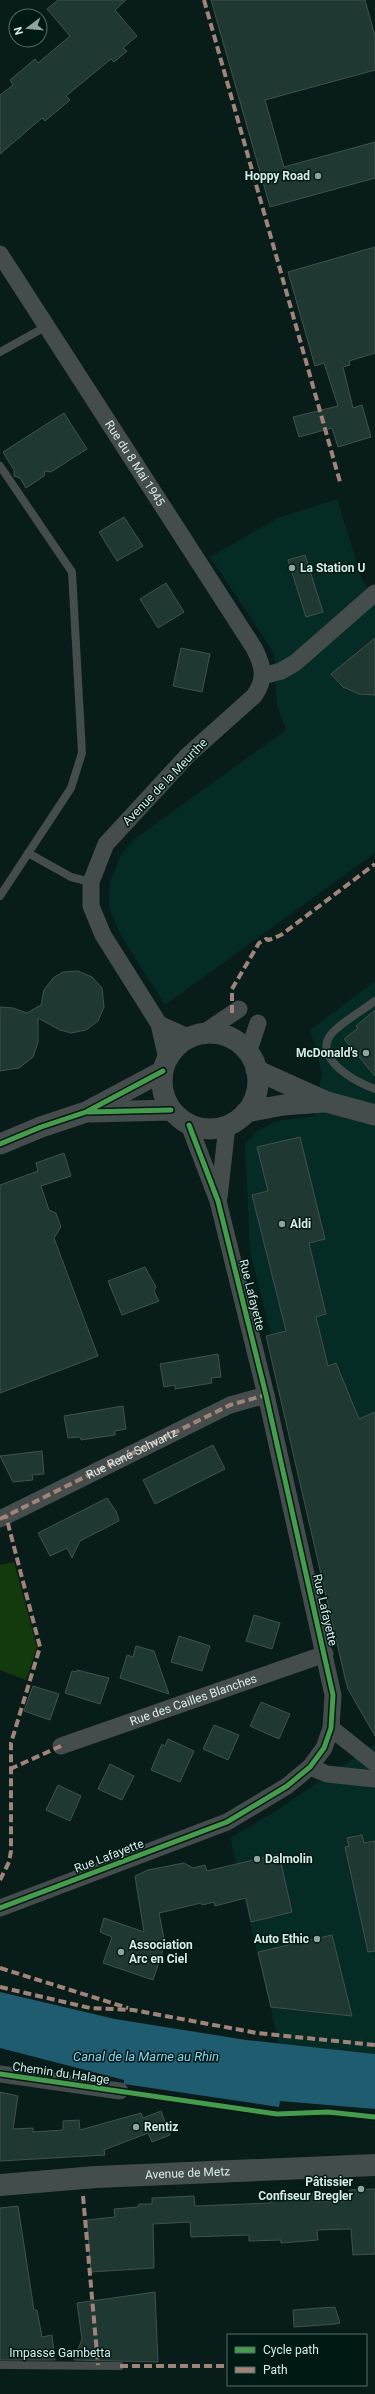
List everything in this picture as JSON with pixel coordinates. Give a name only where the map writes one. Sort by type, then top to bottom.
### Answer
[{"type":"main road","name":"Avenue de Metz","points":[[0,2185],[96,2177],[375,2165]]},
{"type":"street","name":"Rue du 8 Mai 1945","points":[[0,254],[254,648],[262,666],[263,676]]},
{"type":"street","points":[[263,676],[281,671],[295,663],[375,593]]},
{"type":"street","name":"Avenue de la Meurthe","points":[[165,1065],[159,1024],[103,935],[92,906],[91,882],[106,844],[188,755],[254,696],[261,686],[263,676]]},
{"type":"street","points":[[0,1144],[41,1127],[86,1112],[165,1065],[181,1043],[196,1036],[239,1009]]},
{"type":"street","points":[[165,1065],[163,1091],[171,1110],[189,1125],[202,1129],[227,1126],[246,1112],[254,1100],[258,1085],[252,1061],[258,1023]]},
{"type":"street","points":[[159,1024],[196,1036],[215,1034],[228,1037],[239,1044],[252,1061],[327,1102],[375,1115]]},
{"type":"street","points":[[246,1112],[283,1105],[327,1102]]},
{"type":"street","points":[[86,1112],[171,1110]]},
{"type":"street","name":"Rue Lafayette","points":[[0,1908],[227,1822],[287,1786],[310,1767],[324,1748],[331,1728],[333,1695],[325,1654],[266,1395],[218,1201],[189,1125]]},
{"type":"street","name":"Rue Lafayette","points":[[218,1201],[227,1126]]},
{"type":"street","name":"Rue René Schvartz","points":[[0,1519],[230,1405],[266,1395]]},
{"type":"street","name":"Rue des Cailles Blanches","points":[[61,1746],[325,1654]]},
{"type":"street","points":[[331,1728],[375,1762]]},
{"type":"street","points":[[310,1767],[327,1774],[375,1779]]},
{"type":"street","name":"Chemin du Halage","points":[[0,2074],[120,2091]]},
{"type":"lane","points":[[0,352],[46,326]]},
{"type":"lane","points":[[0,466],[72,572],[82,753],[71,788],[0,896]]},
{"type":"lane","points":[[28,853],[71,877],[91,882]]},
{"type":"lane","points":[[375,1000],[332,1033],[328,1043],[328,1052],[332,1063],[347,1076],[375,1089]]},
{"type":"lane","name":"Impasse Gambetta","points":[[0,2365],[120,2366]]},
{"type":"shaded area","points":[[337,499],[363,582],[375,595],[375,853],[165,1005],[120,934],[109,907],[110,882],[120,856],[133,840],[286,730],[277,705],[274,653],[210,557],[278,518]]},
{"type":"shaded area","points":[[375,981],[375,1736],[348,1689],[345,1678],[266,1336],[271,1335],[250,1251],[245,1144],[257,1131],[276,1121],[314,1116],[322,1073],[310,1030]]},
{"type":"shaded area","points":[[375,1744],[375,2054],[279,2044],[230,1838],[274,1812]]},
{"type":"green space","points":[[14,1562],[37,1647],[26,1680],[0,1670],[0,1565]]},
{"type":"water","name":"Canal de la Marne au Rhin","points":[[0,1992],[115,2019],[246,2040],[375,2054],[375,2109],[280,2101],[279,2107],[124,2084],[124,2080],[0,2048]]},
{"type":"building","points":[[58,0],[126,0],[115,10],[137,36],[123,48],[127,51],[114,62],[111,59],[66,96],[70,100],[45,121],[42,118],[0,154],[0,95],[13,85],[10,80],[35,59],[38,63],[70,36],[48,10],[48,8]]},
{"type":"building","points":[[211,0],[365,0],[375,36],[375,70],[265,100],[284,167],[375,142],[375,178],[270,207]]},
{"type":"building","points":[[375,247],[375,353],[349,361],[350,365],[343,367],[353,408],[362,405],[371,437],[338,447],[332,428],[299,437],[293,417],[338,406],[324,363],[315,366],[288,272]]},
{"type":"building","points":[[64,413],[87,449],[51,472],[45,471],[44,476],[26,488],[20,478],[14,476],[14,470],[3,452]]},
{"type":"building","points":[[124,517],[143,546],[117,561],[99,532]]},
{"type":"building","points":[[305,555],[323,612],[306,617],[288,560]]},
{"type":"building","points":[[166,583],[184,612],[158,628],[140,599]]},
{"type":"building","points":[[375,638],[375,695],[359,694],[343,687],[331,674]]},
{"type":"building","points":[[181,648],[210,654],[202,692],[173,686]]},
{"type":"building","points":[[78,971],[92,977],[102,988],[104,1007],[98,1021],[86,1030],[71,1033],[60,1030],[38,1018],[38,1042],[33,1057],[19,1068],[0,1071],[0,1007],[13,1008],[27,1013],[41,1005],[44,990],[53,978],[63,972]]},
{"type":"building","name":"McDonald's","points":[[375,1010],[375,1076],[344,1039],[358,1028],[356,1026]]},
{"type":"building","points":[[300,1137],[325,1239],[309,1243],[326,1314],[316,1317],[328,1366],[336,1363],[359,1419],[375,1412],[375,1736],[348,1689],[345,1678],[266,1336],[286,1331],[252,1195],[268,1191],[257,1147]]},
{"type":"building","points":[[64,1153],[71,1176],[41,1186],[49,1210],[56,1213],[61,1227],[54,1238],[98,1356],[0,1393],[0,1185],[38,1171],[36,1163]]},
{"type":"building","points":[[145,1267],[156,1287],[154,1291],[159,1301],[122,1315],[108,1281]]},
{"type":"building","points":[[218,1354],[221,1377],[211,1378],[212,1383],[175,1389],[175,1385],[164,1387],[160,1364]]},
{"type":"building","points":[[123,1406],[126,1429],[115,1431],[115,1435],[81,1440],[80,1437],[68,1438],[64,1416]]},
{"type":"building","points":[[213,1445],[225,1469],[155,1504],[143,1480]]},
{"type":"building","points":[[42,1451],[44,1474],[32,1475],[33,1480],[13,1482],[0,1456]]},
{"type":"building","points":[[107,1498],[116,1511],[119,1521],[80,1541],[72,1558],[67,1548],[50,1556],[38,1533]]},
{"type":"building","points":[[254,1615],[280,1623],[272,1649],[246,1641]]},
{"type":"building","points":[[179,1636],[210,1646],[202,1671],[171,1662]]},
{"type":"building","points":[[136,1646],[154,1651],[169,1694],[120,1678],[127,1655],[133,1657]]},
{"type":"building","points":[[77,1670],[109,1678],[100,1704],[65,1693],[72,1671],[77,1672]]},
{"type":"building","points":[[33,1686],[59,1694],[50,1720],[24,1711]]},
{"type":"building","points":[[261,1702],[290,1714],[279,1739],[250,1726]]},
{"type":"building","points":[[214,1725],[239,1735],[228,1760],[203,1749]]},
{"type":"building","points":[[168,1739],[194,1751],[180,1782],[151,1770],[162,1744],[165,1746]]},
{"type":"building","points":[[110,1764],[134,1776],[122,1800],[98,1789]]},
{"type":"building","points":[[58,1785],[81,1796],[70,1821],[46,1810]]},
{"type":"building","points":[[362,1835],[364,1843],[375,1841],[375,1951],[368,1952],[345,1847],[349,1846],[347,1838]]},
{"type":"building","points":[[279,1854],[292,1912],[251,1922],[246,1898],[215,1906],[214,1902],[202,1905],[201,1903],[159,1913],[165,1944],[153,1980],[103,1963],[112,1937],[100,1932],[104,1918],[144,1932],[135,1876],[148,1870],[184,1863],[193,1868],[205,1865],[207,1871]]},
{"type":"building","points":[[332,1935],[352,2016],[271,2007],[258,1952]]},
{"type":"building","points":[[0,2092],[18,2096],[13,2129],[33,2128],[33,2132],[63,2130],[63,2121],[79,2120],[80,2130],[141,2113],[143,2118],[161,2111],[170,2135],[152,2142],[148,2133],[104,2150],[105,2155],[0,2161]]},
{"type":"building","points":[[375,2189],[375,2254],[353,2255],[351,2229],[317,2230],[318,2240],[281,2243],[281,2240],[249,2241],[249,2235],[191,2237],[190,2222],[153,2224],[154,2268],[91,2272],[87,2220],[115,2217],[114,2209],[138,2207],[139,2204],[152,2204],[152,2198],[194,2196],[195,2206],[271,2203],[271,2195],[315,2193],[315,2202],[350,2201],[349,2190]]},
{"type":"building","points":[[18,2206],[34,2310],[37,2310],[42,2337],[52,2335],[55,2360],[0,2360],[0,2208]]},
{"type":"building","points":[[155,2292],[158,2362],[74,2360],[82,2339],[77,2303]]},
{"type":"building","points":[[335,2307],[340,2323],[294,2327],[293,2310]]},
{"type":"marked path","points":[[204,0],[340,482]]},
{"type":"marked path","points":[[232,1013],[232,989],[259,943],[266,939],[269,940],[281,935],[375,864]]},
{"type":"marked path","points":[[0,1519],[230,1405],[266,1395]]},
{"type":"marked path","points":[[0,1880],[9,1862],[11,1851],[11,1743],[40,1647],[6,1516]]},
{"type":"marked path","points":[[10,1769],[61,1746]]},
{"type":"marked path","points":[[0,1968],[128,2008]]},
{"type":"marked path","points":[[0,1987],[90,2008],[133,2010],[257,2033],[375,2045]]},
{"type":"marked path","points":[[83,2196],[98,2365]]},
{"type":"marked path","points":[[120,2366],[227,2366]]},
{"type":"cycle path","points":[[0,1144],[41,1127],[86,1112],[163,1071]]},
{"type":"cycle path","points":[[88,1112],[171,1110]]},
{"type":"cycle path","points":[[0,1908],[227,1822],[287,1786],[310,1767],[324,1748],[331,1728],[333,1695],[266,1395],[218,1201],[189,1125]]},
{"type":"cycle path","points":[[0,2074],[277,2114],[328,2112],[375,2117]]},
{"type":"place","name":"Hoppy Road","points":[[318,176]]},
{"type":"place","name":"La Station U","points":[[292,568]]},
{"type":"place","name":"McDonald's","points":[[366,1053]]},
{"type":"place","name":"Aldi","points":[[282,1224]]},
{"type":"place","name":"Dalmolin","points":[[257,1859]]},
{"type":"place","name":"Auto Ethic","points":[[317,1939]]},
{"type":"place","name":"Association Arc en Ciel","points":[[121,1952]]},
{"type":"place","name":"Rentiz","points":[[136,2127]]},
{"type":"place","name":"Pâtissier Confiseur Bregler","points":[[361,2189]]}]
